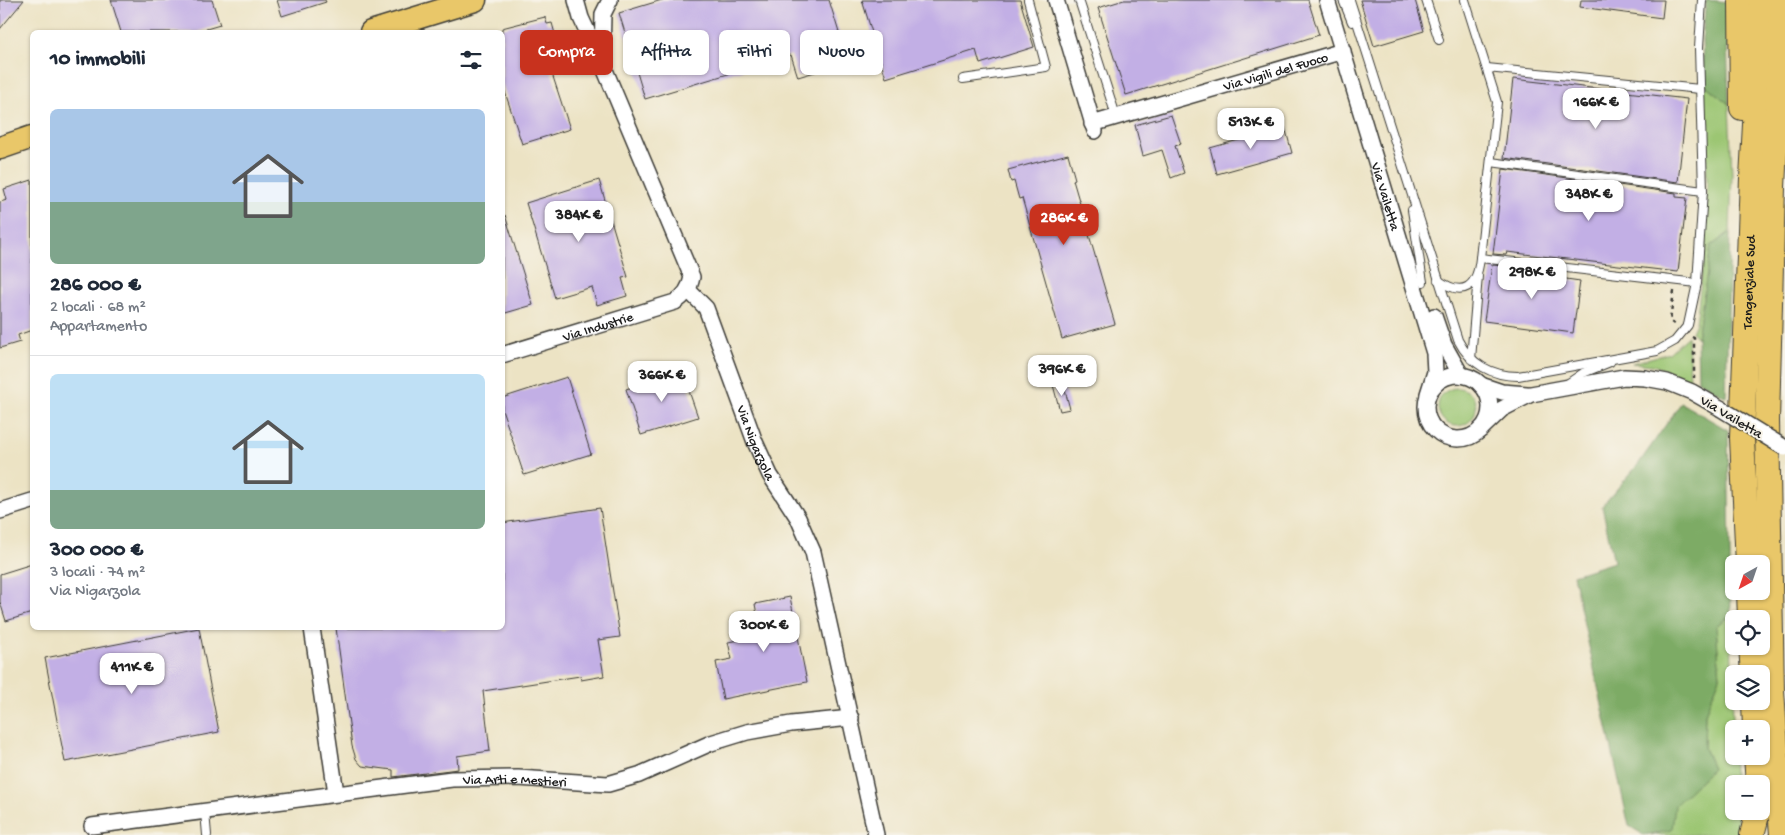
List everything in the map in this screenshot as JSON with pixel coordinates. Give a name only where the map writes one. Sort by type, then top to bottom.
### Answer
[{"type":"highway","points":[[1741,0],[1743,134],[1770,180]]},
{"type":"highway","name":"Tangenziale Sud","points":[[1762,0],[1770,180],[1767,421],[1772,690],[1782,835]]},
{"type":"highway","name":"Tangenziale Sud","points":[[1748,555],[1742,438],[1770,180],[1783,0]]},
{"type":"highway","points":[[1752,835],[1756,820]]},
{"type":"highway","points":[[1759,820],[1761,835]]},
{"type":"main road","points":[[377,30],[453,4],[475,0]]},
{"type":"main road","points":[[0,148],[30,139]]},
{"type":"street","points":[[566,0],[581,18]]},
{"type":"street","points":[[576,0],[587,30]]},
{"type":"street","name":"Via Vigili del Fuoco","points":[[1056,0],[1093,127],[1116,116],[1343,51]]},
{"type":"street","name":"Via Vailetta","points":[[1327,0],[1434,353],[1435,372],[1428,394]]},
{"type":"street","name":"Via Vailetta","points":[[1336,0],[1431,281],[1442,339],[1462,376]]},
{"type":"street","points":[[603,30],[604,4]]},
{"type":"street","points":[[607,75],[692,277],[688,290]]},
{"type":"street","name":"Via Industrie","points":[[505,354],[675,302],[688,290]]},
{"type":"street","name":"Via Nigarzola","points":[[688,290],[706,308],[755,442],[770,475],[798,518],[813,552],[876,835]]},
{"type":"street","points":[[1462,376],[1472,379],[1481,385],[1489,403],[1489,413],[1480,430],[1471,436],[1460,439],[1449,438],[1439,433],[1431,425],[1427,415],[1426,404],[1428,394],[1442,379],[1462,376]]},
{"type":"street","name":"Via Vailetta","points":[[1481,385],[1502,392],[1531,394],[1624,378],[1652,378],[1686,389],[1785,448]]},
{"type":"street","name":"Via Vailetta","points":[[1480,430],[1502,409],[1531,394]]},
{"type":"street","points":[[0,511],[30,502]]},
{"type":"street","points":[[312,630],[336,793]]},
{"type":"street","name":"Via Arti e Mestieri","points":[[92,826],[336,793],[468,778],[518,778],[608,784],[639,775],[711,743],[747,732],[791,724],[851,718]]},
{"type":"lane","points":[[963,79],[1046,67],[1028,0]]},
{"type":"lane","points":[[1079,0],[1116,116]]},
{"type":"lane","points":[[1343,0],[1367,56]]},
{"type":"lane","points":[[1350,0],[1407,176],[1431,281],[1458,340],[1471,359],[1493,373],[1518,376],[1657,350],[1680,336],[1690,319],[1697,283],[1703,191],[1699,30],[1702,0]]},
{"type":"lane","points":[[1426,0],[1439,40]]},
{"type":"lane","points":[[1465,0],[1497,102],[1471,359]]},
{"type":"lane","points":[[1487,68],[1700,89]]},
{"type":"lane","points":[[1491,162],[1703,191]]},
{"type":"lane","points":[[1407,176],[1431,281]]},
{"type":"lane","points":[[1480,258],[1697,283]]},
{"type":"lane","points":[[1431,281],[1458,289],[1469,286],[1478,276]]},
{"type":"lane","points":[[1562,389],[1583,373],[1628,355]]},
{"type":"lane","points":[[205,812],[207,835]]},
{"type":"green space","points":[[1706,0],[1730,2],[1727,35],[1729,104],[1704,84],[1702,39]]},
{"type":"green space","points":[[1704,84],[1729,104],[1732,174],[1730,232],[1711,246],[1697,338],[1692,332],[1696,323],[1705,248],[1707,184]]},
{"type":"green space","points":[[1730,232],[1726,397],[1698,380],[1697,338],[1711,246]]},
{"type":"green space","points":[[1688,336],[1690,381],[1653,365],[1632,363],[1669,353]]},
{"type":"green space","points":[[1457,388],[1470,394],[1476,407],[1470,420],[1457,426],[1444,420],[1438,407],[1444,394]]},
{"type":"green space","points":[[1681,403],[1728,430],[1730,555],[1725,555],[1725,600],[1731,600],[1731,610],[1725,610],[1725,620],[1716,626],[1720,677],[1705,713],[1704,748],[1713,768],[1675,805],[1672,830],[1644,835],[1629,826],[1573,575],[1614,562],[1602,506],[1637,466]]},
{"type":"green space","points":[[1725,620],[1725,655],[1732,655],[1732,665],[1725,665],[1725,710],[1733,710],[1733,720],[1725,720],[1725,765],[1733,765],[1734,775],[1725,775],[1725,820],[1737,820],[1738,835],[1651,835],[1672,830],[1674,805],[1713,768],[1704,748],[1705,713],[1720,677],[1716,626]]},
{"type":"building","points":[[0,0],[24,0],[0,29]]},
{"type":"building","points":[[111,0],[212,0],[220,25],[203,30],[120,30]]},
{"type":"building","points":[[277,0],[325,0],[326,2],[282,16]]},
{"type":"building","points":[[662,0],[829,0],[838,30],[800,30],[800,75],[805,75],[798,77],[790,55],[790,30],[719,30],[719,75],[725,75],[645,99],[638,75],[709,75],[709,30],[624,30],[619,13]]},
{"type":"building","points":[[862,0],[1020,0],[1034,47],[980,64],[976,50],[886,78],[883,68],[883,30],[871,30]]},
{"type":"building","points":[[1124,0],[1308,0],[1319,35],[1126,95],[1098,8]]},
{"type":"building","points":[[1360,0],[1415,0],[1424,31],[1374,46]]},
{"type":"building","points":[[1581,0],[1664,0],[1662,18],[1580,7]]},
{"type":"building","points":[[545,17],[547,24],[552,23],[554,30],[520,30],[520,75],[552,75],[570,129],[522,144],[505,92],[505,30],[502,30],[502,28]]},
{"type":"building","points":[[1513,79],[1687,99],[1678,182],[1504,158]]},
{"type":"building","points":[[1171,115],[1181,144],[1175,146],[1184,173],[1171,178],[1162,150],[1143,156],[1135,125]]},
{"type":"building","points":[[1285,127],[1292,153],[1217,174],[1210,148]]},
{"type":"building","points":[[1068,154],[1075,179],[1073,180],[1115,324],[1062,339],[1022,198],[1019,199],[1014,181],[1011,182],[1008,170]]},
{"type":"building","points":[[1503,169],[1676,193],[1676,197],[1687,198],[1678,272],[1507,252],[1506,255],[1493,254]]},
{"type":"building","points":[[599,180],[628,277],[622,278],[627,296],[597,305],[592,287],[555,298],[526,203]]},
{"type":"building","points":[[30,181],[30,331],[18,335],[20,342],[0,348],[0,202],[7,200],[4,189]]},
{"type":"building","points":[[505,215],[533,305],[505,313]]},
{"type":"building","points":[[1492,265],[1505,266],[1504,270],[1580,281],[1573,333],[1484,321]]},
{"type":"building","points":[[682,371],[698,417],[641,435],[626,389]]},
{"type":"building","points":[[567,377],[591,454],[524,475],[505,418],[505,397]]},
{"type":"building","points":[[1063,383],[1070,409],[1060,411],[1053,385]]},
{"type":"building","points":[[600,508],[620,637],[598,640],[604,676],[581,680],[580,676],[483,691],[490,751],[457,756],[458,769],[393,777],[393,770],[362,766],[356,759],[352,746],[336,630],[505,630],[505,523]]},
{"type":"building","points":[[30,565],[30,614],[6,621],[0,602],[0,574]]},
{"type":"building","points":[[790,597],[807,682],[723,699],[716,662],[732,659],[728,642],[745,639],[742,623],[758,620],[755,604]]},
{"type":"building","points":[[189,630],[199,630],[219,732],[65,762],[45,658]]}]
